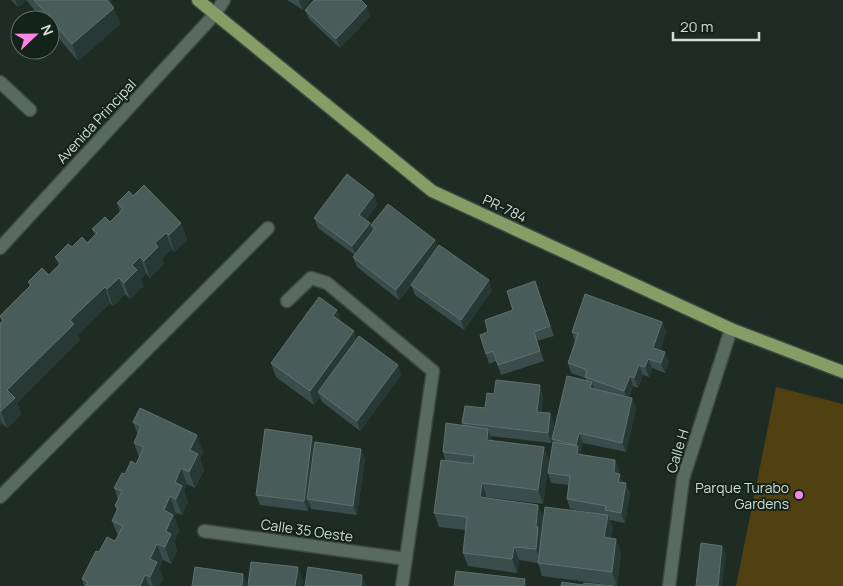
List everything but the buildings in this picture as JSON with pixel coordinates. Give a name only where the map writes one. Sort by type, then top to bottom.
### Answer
[{"type":"main road","name":"PR-784","points":[[198,0],[432,191],[731,329],[843,372]]},
{"type":"street","name":"Avenida Principal","points":[[0,248],[215,14],[224,0]]},
{"type":"street","points":[[0,82],[30,110]]},
{"type":"street","points":[[0,497],[268,228]]},
{"type":"street","points":[[287,300],[311,278],[327,283],[433,371],[402,586]]},
{"type":"street","name":"Calle H","points":[[670,586],[683,479],[731,329]]},
{"type":"street","name":"Calle 35 Oeste","points":[[204,531],[406,559]]},
{"type":"shaded area","name":"Parque Turabo Gardens","points":[[776,387],[843,404],[843,586],[736,586]]},
{"type":"place","name":"Parque Turabo Gardens","points":[[799,495]]}]
